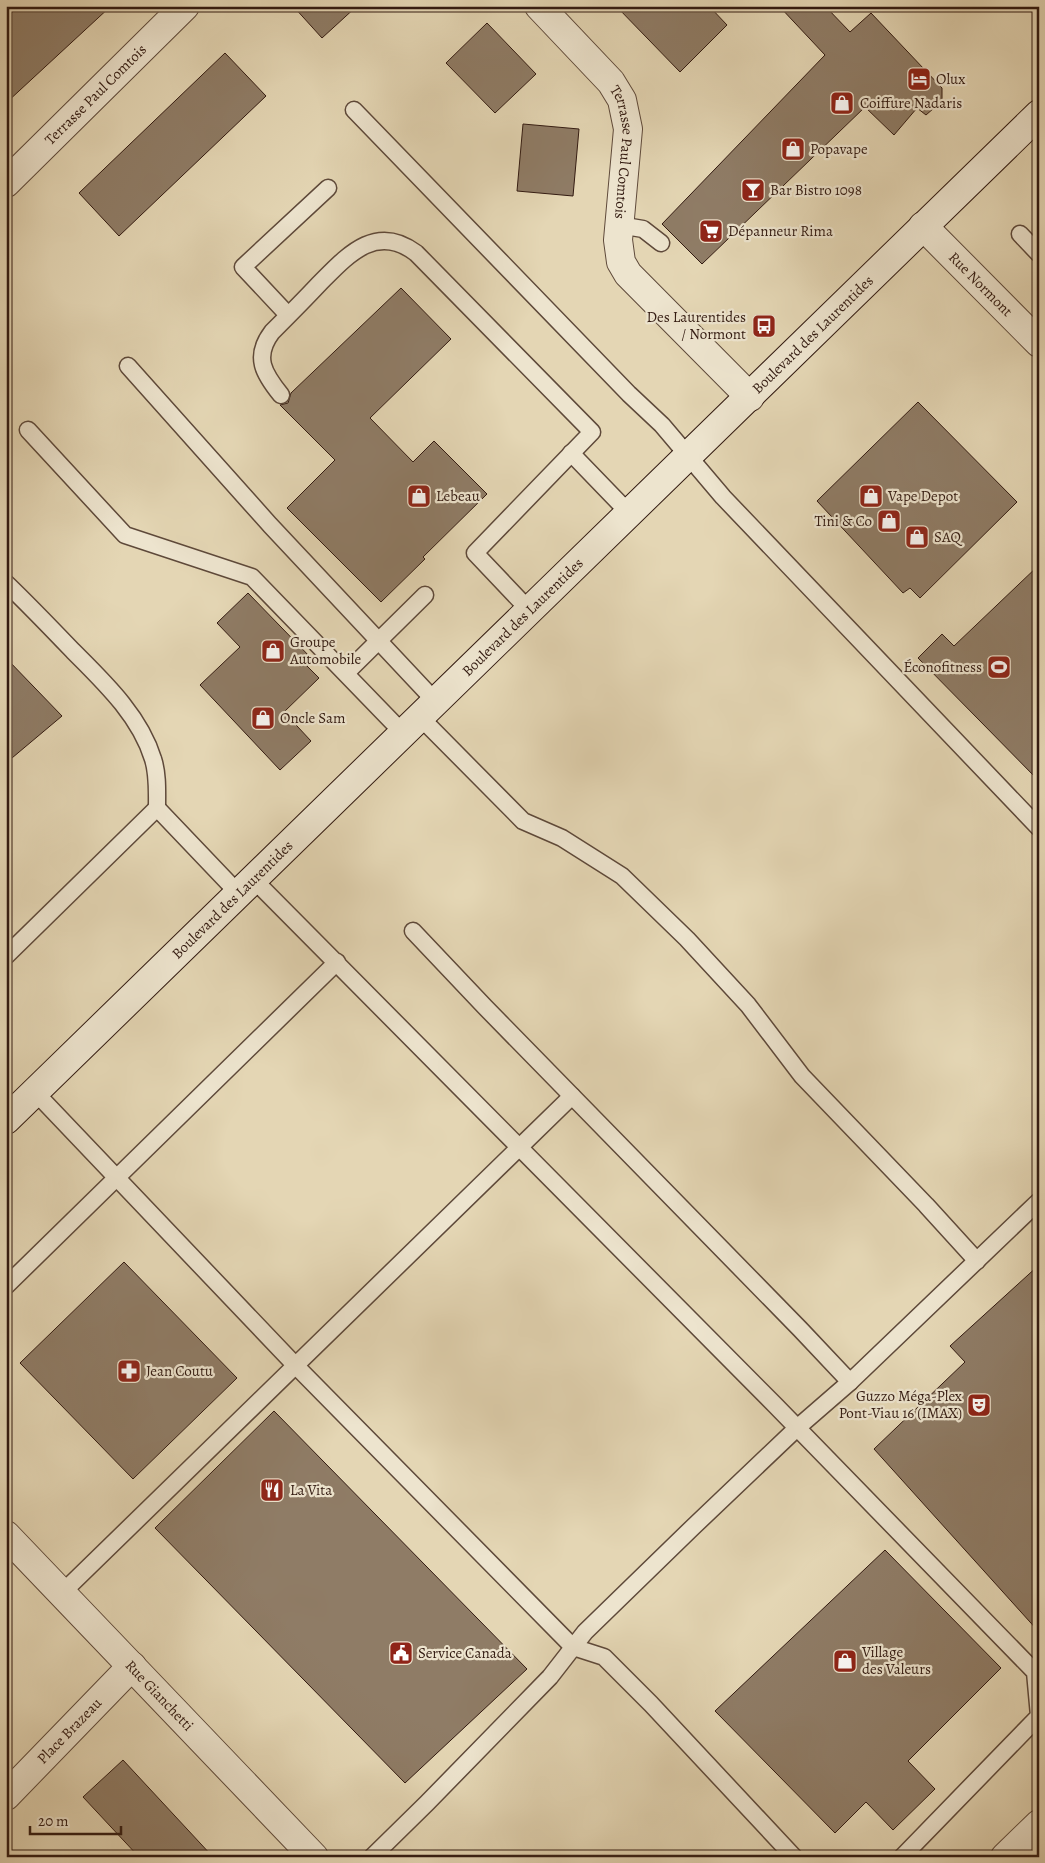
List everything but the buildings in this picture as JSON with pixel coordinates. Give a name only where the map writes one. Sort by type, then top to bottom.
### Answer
[{"type":"street","name":"Terrasse Paul Comtois","points":[[6,182],[185,6]]},
{"type":"street","name":"Terrasse Paul Comtois","points":[[539,6],[612,82],[622,100],[628,129],[619,225],[621,262],[628,274],[750,397]]},
{"type":"street","name":"Boulevard des Laurentides","points":[[6,1120],[1039,114]]},
{"type":"street","name":"Rue Normont","points":[[923,226],[1039,343]]},
{"type":"street","name":"Rue Gianchetti","points":[[6,1535],[314,1857]]},
{"type":"street","name":"Place Brazeau","points":[[6,1796],[132,1666]]},
{"type":"street","points":[[1005,1857],[1039,1824]]},
{"type":"lane","points":[[354,110],[629,394],[662,425],[723,497],[1039,828]]},
{"type":"lane","points":[[288,315],[243,267],[328,188]]},
{"type":"lane","points":[[619,225],[643,229],[661,243]]},
{"type":"lane","points":[[1020,234],[1039,254]]},
{"type":"lane","points":[[281,395],[269,380],[263,368],[262,351],[267,338],[288,315],[353,251],[382,240],[404,244],[416,253],[592,432],[475,553],[530,611]]},
{"type":"lane","points":[[128,366],[270,525],[378,640],[420,718]]},
{"type":"lane","points":[[28,430],[126,535],[252,577],[346,673],[420,718],[523,821],[562,838],[622,876],[687,939],[748,1005],[802,1076],[978,1261]]},
{"type":"lane","points":[[571,453],[629,513]]},
{"type":"lane","points":[[6,583],[98,676],[120,702],[139,728],[153,760],[156,782],[156,808],[6,956]]},
{"type":"lane","points":[[346,673],[425,595]]},
{"type":"lane","points":[[156,808],[246,887],[337,962],[1037,1670],[1038,1716],[902,1857]]},
{"type":"lane","points":[[413,931],[850,1382]]},
{"type":"lane","points":[[6,1286],[337,962]]},
{"type":"lane","points":[[35,1092],[296,1366],[573,1647],[604,1657],[651,1704],[794,1857]]},
{"type":"lane","points":[[62,1593],[572,1096]]},
{"type":"lane","points":[[372,1857],[550,1677],[585,1632],[693,1526],[797,1428],[850,1382],[1039,1201]]},
{"type":"place","name":"Olux","points":[[919,79]]},
{"type":"place","name":"Coiffure Nadaris","points":[[842,103]]},
{"type":"place","name":"Popavape","points":[[793,149]]},
{"type":"place","name":"Bar Bistro 1098","points":[[753,190]]},
{"type":"place","name":"Dépanneur Rima","points":[[711,231]]},
{"type":"place","name":"Des Laurentides / Normont","points":[[764,326]]},
{"type":"place","name":"Lebeau","points":[[419,496]]},
{"type":"place","name":"Vape Depot","points":[[871,496]]},
{"type":"place","name":"Tini & Co","points":[[889,521]]},
{"type":"place","name":"SAQ","points":[[917,537]]},
{"type":"place","name":"Groupe Automobile","points":[[273,651]]},
{"type":"place","name":"Éconofitness","points":[[999,667]]},
{"type":"place","name":"Oncle Sam","points":[[263,718]]},
{"type":"place","name":"Jean Coutu","points":[[129,1371]]},
{"type":"place","name":"Guzzo Méga-Plex Pont-Viau 16 (IMAX)","points":[[979,1405]]},
{"type":"place","name":"La Vita","points":[[272,1490]]},
{"type":"place","name":"Service Canada","points":[[401,1653]]},
{"type":"place","name":"Village des Valeurs","points":[[845,1661]]}]
